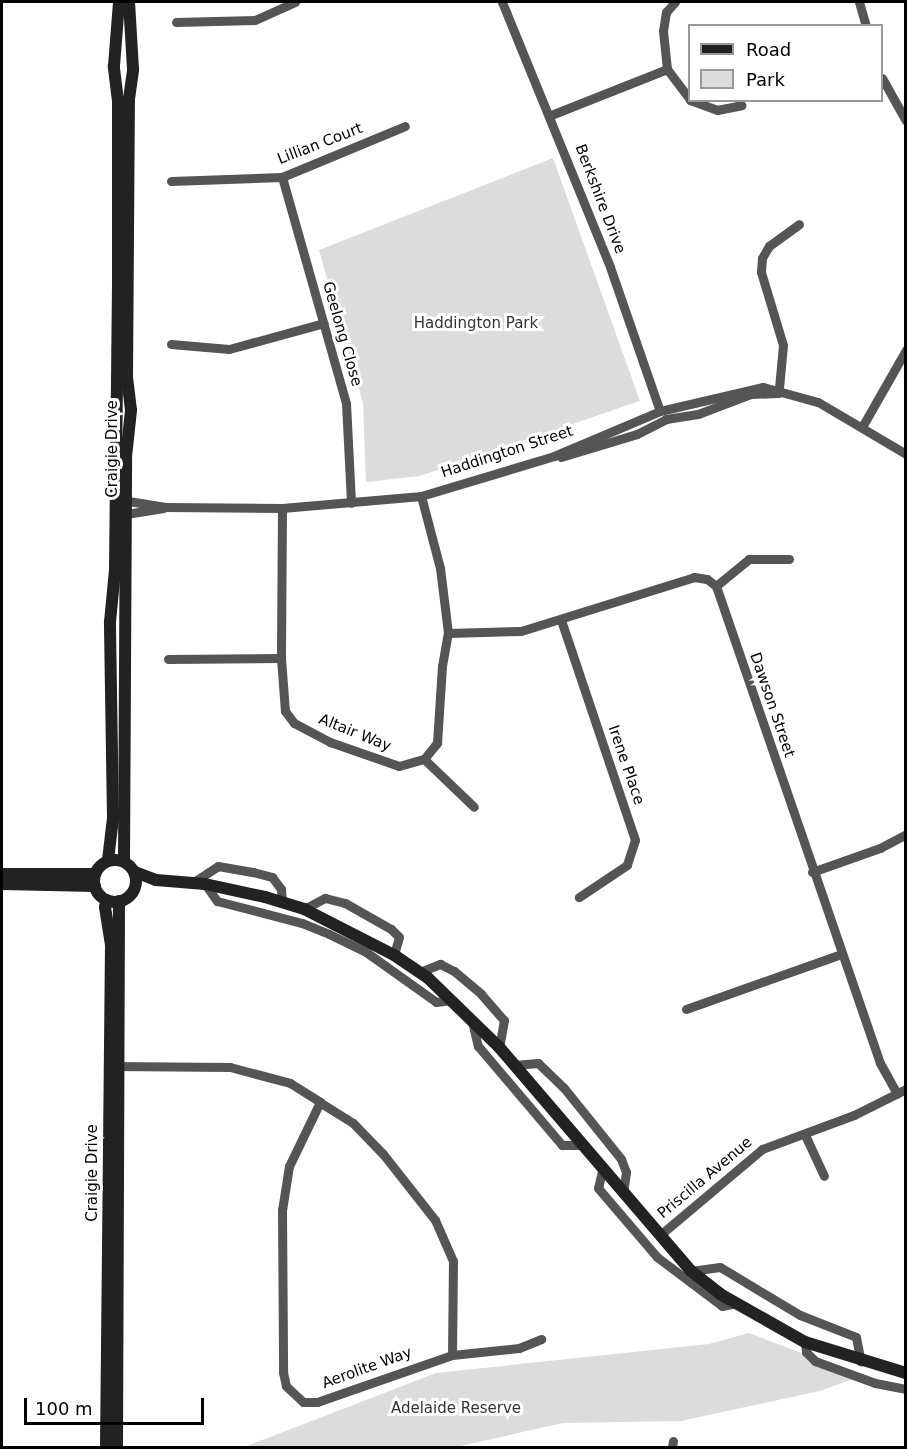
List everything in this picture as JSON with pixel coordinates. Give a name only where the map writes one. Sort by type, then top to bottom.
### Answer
[{"type":"main road","name":"Craigie Drive","points":[[119,2],[114,66],[118,101],[114,499],[121,515],[124,861]]},
{"type":"main road","name":"Craigie Drive","points":[[108,860],[112,818],[110,622],[121,515],[128,501],[129,99],[133,69],[129,2]]},
{"type":"main road","points":[[95,880],[108,860],[124,861],[135,872],[156,880],[199,884],[304,909],[394,955],[420,972],[452,1000],[499,1047],[602,1171],[691,1271],[737,1303],[806,1342],[861,1362],[902,1369]]},
{"type":"main road","points":[[119,899],[136,885],[135,872]]},
{"type":"main road","points":[[2,874],[95,880],[119,899]]},
{"type":"main road","points":[[2,884],[95,880]]},
{"type":"main road","points":[[119,899],[156,880]]},
{"type":"main road","name":"Craigie Drive","points":[[106,1448],[119,899]]},
{"type":"main road","name":"Craigie Drive","points":[[115,1066],[117,1448]]},
{"type":"street","points":[[176,22],[255,20],[295,2]]},
{"type":"street","name":"Berkshire Drive","points":[[502,2],[551,115],[610,267],[660,411]]},
{"type":"street","points":[[675,2],[666,12],[663,31],[667,69],[688,97]]},
{"type":"street","points":[[859,2],[865,24]]},
{"type":"street","points":[[551,115],[667,69]]},
{"type":"street","points":[[883,80],[906,121]]},
{"type":"street","points":[[695,102],[717,110],[742,105]]},
{"type":"street","name":"Lillian Court","points":[[171,181],[282,177],[405,126]]},
{"type":"street","name":"Geelong Close","points":[[282,177],[346,403],[351,503]]},
{"type":"street","points":[[779,388],[783,345],[761,272],[762,258],[769,246],[799,224]]},
{"type":"street","points":[[171,344],[230,349],[324,323]]},
{"type":"street","points":[[862,427],[906,350]]},
{"type":"street","name":"Haddington Street","points":[[114,499],[165,507],[282,508],[421,496],[554,456],[660,411],[733,392],[763,387],[779,388],[793,393],[862,427],[906,454]]},
{"type":"street","points":[[554,456],[616,441],[666,419],[686,417],[751,394],[793,393]]},
{"type":"street","points":[[421,496],[440,568],[448,633],[442,666],[437,743],[424,759],[474,807]]},
{"type":"street","name":"Haddington Street","points":[[121,515],[165,507]]},
{"type":"street","name":"Altair Way","points":[[282,508],[281,658],[285,711],[294,723],[330,742],[399,766],[424,759]]},
{"type":"street","points":[[448,633],[521,631],[694,577],[707,579],[716,586],[749,559],[789,559]]},
{"type":"street","name":"Dawson Street","points":[[716,586],[812,872],[880,1063],[901,1092]]},
{"type":"street","name":"Irene Place","points":[[561,620],[635,840],[627,865],[579,897]]},
{"type":"street","points":[[168,658],[281,658]]},
{"type":"street","points":[[812,872],[880,848],[906,834]]},
{"type":"street","points":[[282,903],[281,889],[272,877],[252,872],[218,866],[199,884],[217,902],[272,914],[329,934],[366,952],[436,1002],[452,1000]]},
{"type":"street","points":[[304,909],[326,898],[345,903],[392,929],[399,938],[394,955]]},
{"type":"street","points":[[686,1010],[841,954]]},
{"type":"street","points":[[420,972],[440,964],[454,971],[481,994],[504,1020],[499,1047]]},
{"type":"street","points":[[472,1020],[478,1046],[562,1145],[581,1145]]},
{"type":"street","points":[[514,1065],[537,1063],[564,1088],[621,1159],[626,1172],[623,1194]]},
{"type":"street","points":[[115,1066],[230,1067],[290,1083],[353,1123],[383,1154],[435,1220],[453,1261],[452,1355]]},
{"type":"street","name":"Priscilla Avenue","points":[[660,1235],[762,1149],[805,1135],[901,1092]]},
{"type":"street","name":"Aerolite Way","points":[[320,1102],[289,1166],[282,1210],[286,1386],[303,1402],[317,1402],[452,1355],[519,1348],[541,1338]]},
{"type":"street","points":[[805,1135],[824,1176]]},
{"type":"street","points":[[602,1171],[598,1188],[657,1257],[679,1277],[722,1306],[737,1303]]},
{"type":"street","points":[[691,1271],[720,1267],[800,1315],[856,1337],[861,1362]]},
{"type":"street","points":[[806,1342],[806,1352],[815,1361],[875,1383],[906,1389]]},
{"type":"green space","name":"Haddington Park","points":[[553,158],[640,401],[420,476],[366,482],[363,403],[319,250]]},
{"type":"green space","name":"Adelaide Reserve","points":[[749,1333],[861,1376],[820,1391],[681,1421],[563,1423],[456,1447],[242,1448],[436,1373],[709,1344]]}]
